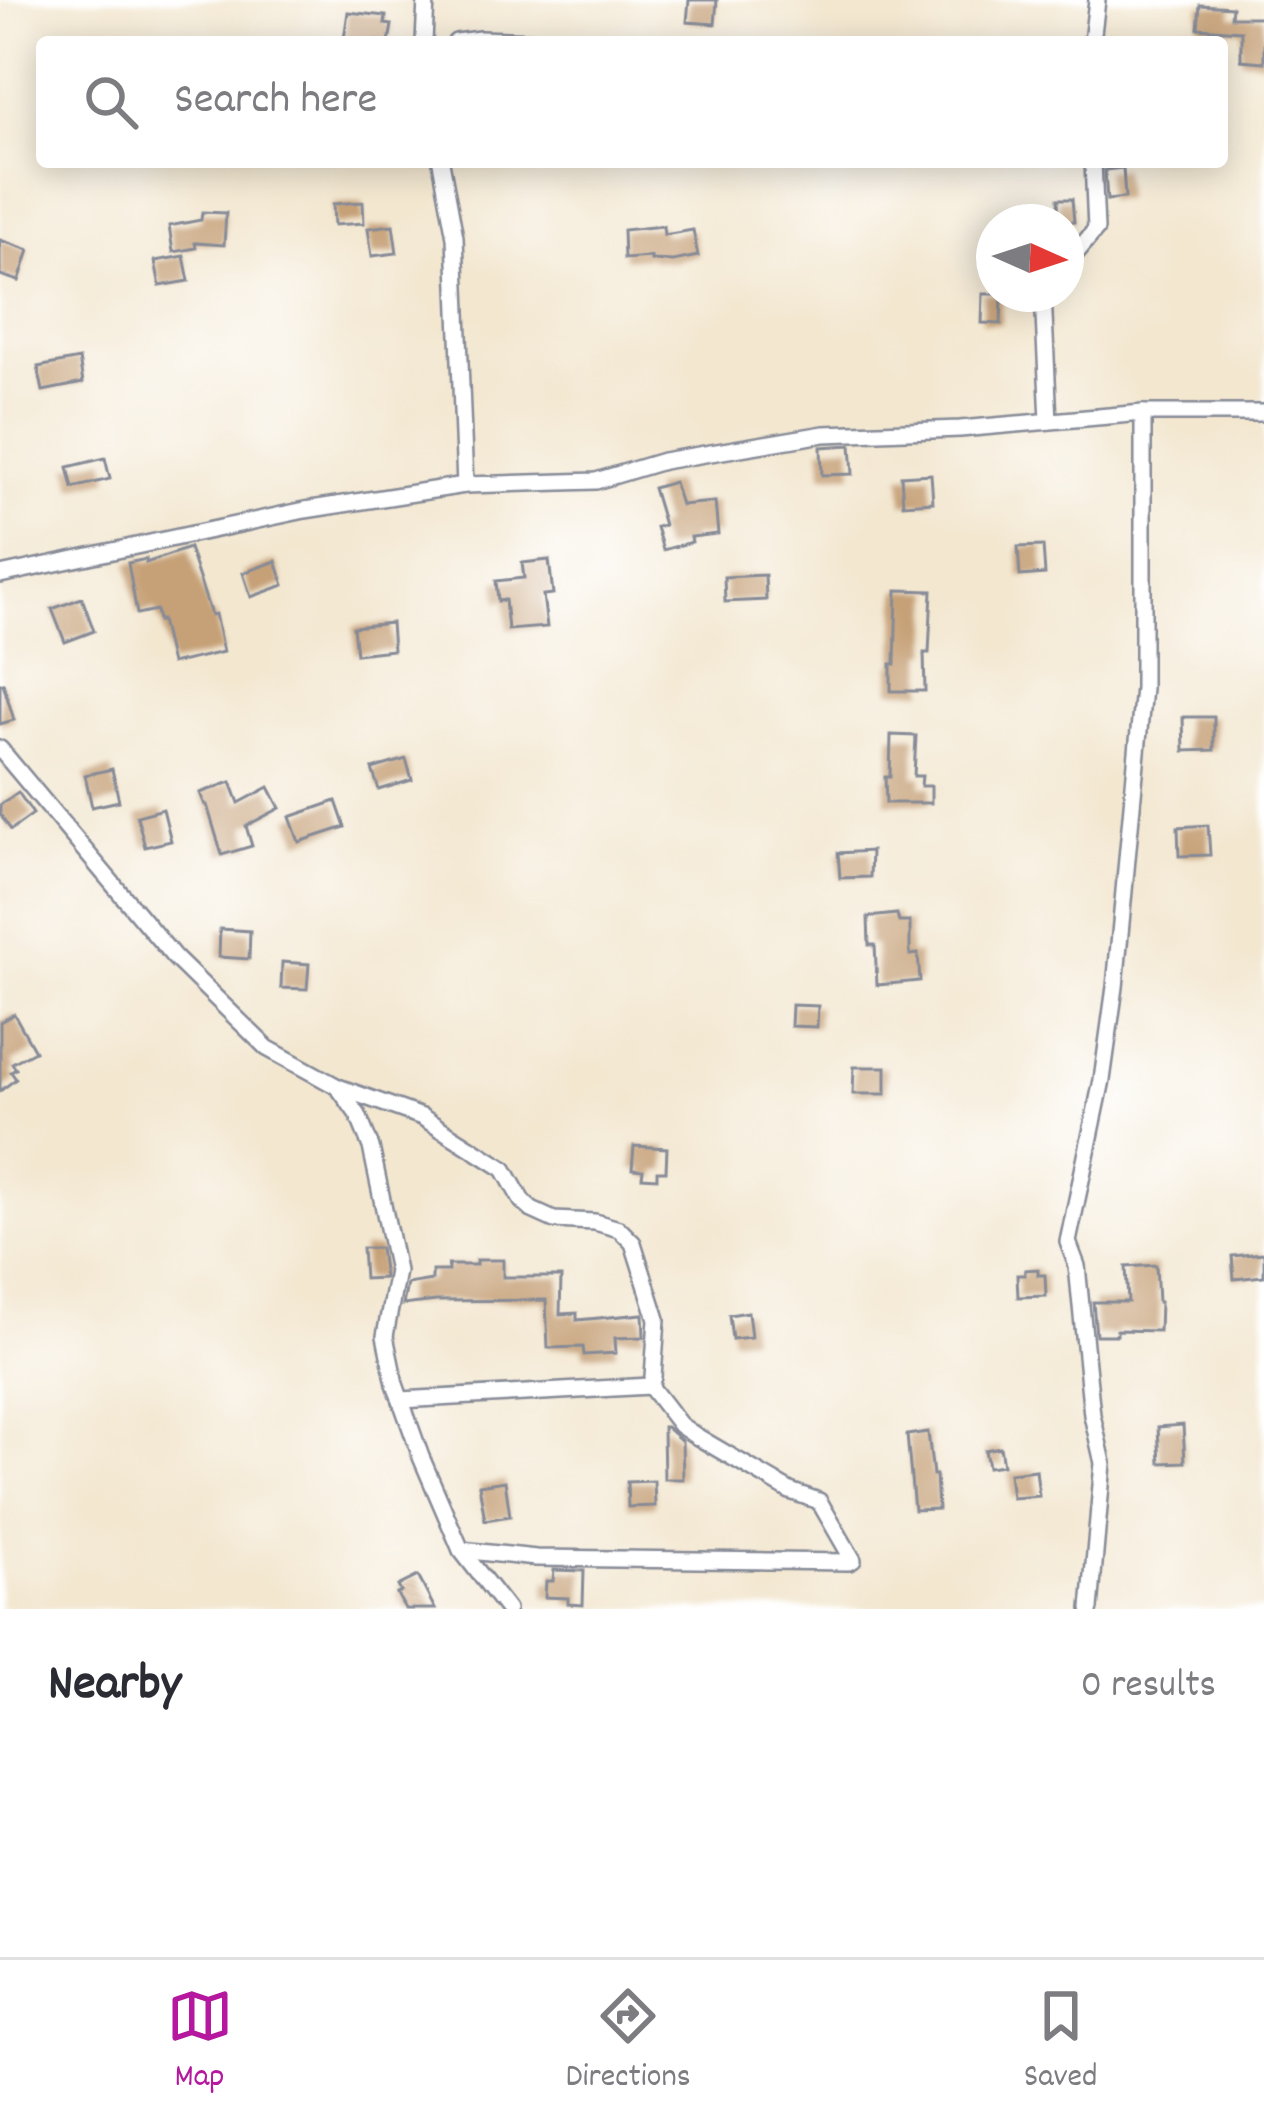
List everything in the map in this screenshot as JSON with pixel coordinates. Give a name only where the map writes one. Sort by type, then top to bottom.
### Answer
[{"type":"street","points":[[424,36],[426,0]]},
{"type":"street","points":[[1094,36],[1097,0]]},
{"type":"street","points":[[442,168],[455,237],[466,485]]},
{"type":"street","points":[[1084,244],[1096,230],[1093,168]]},
{"type":"street","points":[[1044,312],[1049,422]]},
{"type":"street","points":[[0,575],[224,525],[466,485],[596,482],[663,461],[824,434],[960,429],[1143,413],[1264,413]]},
{"type":"street","points":[[1090,1609],[1103,1463],[1092,1415],[1078,1266],[1068,1242],[1102,1080],[1115,987],[1143,688],[1143,413]]},
{"type":"street","points":[[0,748],[174,957],[267,1048],[338,1087],[422,1117],[504,1169],[532,1210],[554,1220],[595,1222],[619,1229],[633,1243],[657,1319],[650,1386]]},
{"type":"street","points":[[338,1087],[358,1114],[371,1147],[397,1271],[385,1336],[401,1400],[461,1550],[506,1609]]},
{"type":"street","points":[[401,1400],[650,1386]]},
{"type":"street","points":[[461,1550],[536,1558],[853,1560],[819,1501],[790,1491],[680,1425],[650,1386]]},
{"type":"building","points":[[689,0],[717,0],[715,24],[687,22]]},
{"type":"building","points":[[1200,5],[1232,7],[1231,17],[1264,17],[1264,62],[1241,60],[1241,31],[1198,28]]},
{"type":"building","points":[[348,12],[386,16],[385,24],[392,25],[390,36],[344,36]]},
{"type":"building","points":[[1123,168],[1125,198],[1107,200],[1105,170]]},
{"type":"building","points":[[363,202],[364,223],[334,225],[333,204]]},
{"type":"building","points":[[202,212],[226,213],[224,245],[195,243],[196,248],[173,252],[169,226],[201,220]]},
{"type":"building","points":[[393,225],[397,253],[372,256],[368,228]]},
{"type":"building","points":[[663,226],[664,235],[693,230],[698,256],[673,261],[624,259],[623,230]]},
{"type":"building","points":[[0,240],[29,250],[19,281],[0,275]]},
{"type":"building","points":[[184,256],[189,281],[160,286],[155,261]]},
{"type":"building","points":[[982,312],[1001,312],[1001,324],[982,323]]},
{"type":"building","points":[[79,359],[83,383],[43,391],[38,367]]},
{"type":"building","points":[[851,445],[853,474],[822,475],[821,447]]},
{"type":"building","points":[[105,458],[110,479],[73,488],[68,467]]},
{"type":"building","points":[[931,474],[933,502],[903,504],[901,476]]},
{"type":"building","points":[[674,482],[681,505],[715,502],[718,534],[691,537],[692,542],[663,550],[656,527],[664,525],[653,488]]},
{"type":"building","points":[[1043,546],[1045,574],[1020,576],[1018,547]]},
{"type":"building","points":[[189,548],[211,615],[215,614],[223,652],[171,664],[156,610],[137,614],[128,563],[146,559],[146,563]]},
{"type":"building","points":[[549,560],[553,594],[543,595],[547,627],[508,630],[505,600],[498,601],[496,581],[524,578],[522,563]]},
{"type":"building","points":[[276,561],[284,585],[251,597],[243,573]]},
{"type":"building","points":[[765,575],[766,600],[725,602],[724,577]]},
{"type":"building","points":[[897,590],[932,591],[929,653],[924,653],[925,691],[891,691]]},
{"type":"building","points":[[82,598],[94,631],[65,642],[52,609]]},
{"type":"building","points":[[391,623],[393,650],[356,654],[353,627]]},
{"type":"building","points":[[0,684],[14,720],[0,724]]},
{"type":"building","points":[[1183,717],[1214,717],[1214,750],[1184,751]]},
{"type":"building","points":[[891,735],[916,736],[914,776],[922,776],[921,786],[931,786],[931,803],[886,803]]},
{"type":"building","points":[[406,759],[412,780],[379,790],[372,769]]},
{"type":"building","points":[[112,769],[119,801],[92,807],[85,775]]},
{"type":"building","points":[[231,782],[239,803],[269,787],[280,808],[246,826],[252,846],[222,855],[200,793]]},
{"type":"building","points":[[18,792],[33,814],[11,830],[0,814],[0,805]]},
{"type":"building","points":[[336,801],[345,827],[299,842],[290,817]]},
{"type":"building","points":[[163,809],[171,841],[145,847],[137,816]]},
{"type":"building","points":[[1208,825],[1210,855],[1179,856],[1178,827]]},
{"type":"building","points":[[871,851],[870,877],[840,878],[838,853]]},
{"type":"building","points":[[897,914],[899,922],[910,922],[910,955],[918,954],[920,981],[877,985],[868,917]]},
{"type":"building","points":[[220,929],[250,931],[249,959],[219,957]]},
{"type":"building","points":[[282,962],[309,964],[307,989],[281,988]]},
{"type":"building","points":[[792,1005],[818,1006],[817,1027],[791,1026]]},
{"type":"building","points":[[14,1014],[35,1051],[12,1063],[16,1079],[0,1091],[0,1022]]},
{"type":"building","points":[[854,1067],[886,1067],[886,1094],[853,1094]]},
{"type":"building","points":[[634,1146],[667,1148],[666,1171],[657,1171],[657,1178],[642,1177],[643,1170],[632,1169]]},
{"type":"building","points":[[362,1248],[380,1248],[384,1278],[364,1279]]},
{"type":"building","points":[[1264,1253],[1264,1276],[1234,1279],[1232,1256]]},
{"type":"building","points":[[476,1260],[503,1260],[503,1277],[561,1277],[560,1314],[577,1313],[577,1320],[643,1314],[644,1337],[615,1338],[616,1353],[584,1355],[583,1347],[548,1348],[546,1300],[403,1305],[407,1284],[432,1280],[432,1271],[448,1271],[448,1265],[476,1265]]},
{"type":"building","points":[[1156,1265],[1159,1331],[1117,1330],[1117,1335],[1096,1335],[1093,1302],[1128,1302],[1126,1267]]},
{"type":"building","points":[[1038,1269],[1038,1275],[1045,1275],[1046,1296],[1018,1297],[1017,1275]]},
{"type":"building","points":[[748,1312],[751,1337],[732,1339],[729,1315]]},
{"type":"building","points":[[1183,1425],[1185,1462],[1160,1463],[1158,1427]]},
{"type":"building","points":[[663,1427],[682,1441],[683,1479],[664,1479]]},
{"type":"building","points":[[928,1432],[938,1509],[914,1510],[907,1435]]},
{"type":"building","points":[[1000,1447],[1003,1465],[988,1467],[985,1450]]},
{"type":"building","points":[[1036,1470],[1039,1496],[1012,1498],[1009,1473]]},
{"type":"building","points":[[505,1481],[510,1516],[485,1520],[479,1485]]},
{"type":"building","points":[[654,1481],[655,1506],[628,1507],[627,1482]]},
{"type":"building","points":[[554,1570],[584,1571],[583,1605],[568,1604],[568,1598],[545,1597],[546,1581],[553,1581]]},
{"type":"building","points":[[418,1576],[435,1609],[405,1609],[397,1594],[401,1592],[398,1586]]}]
